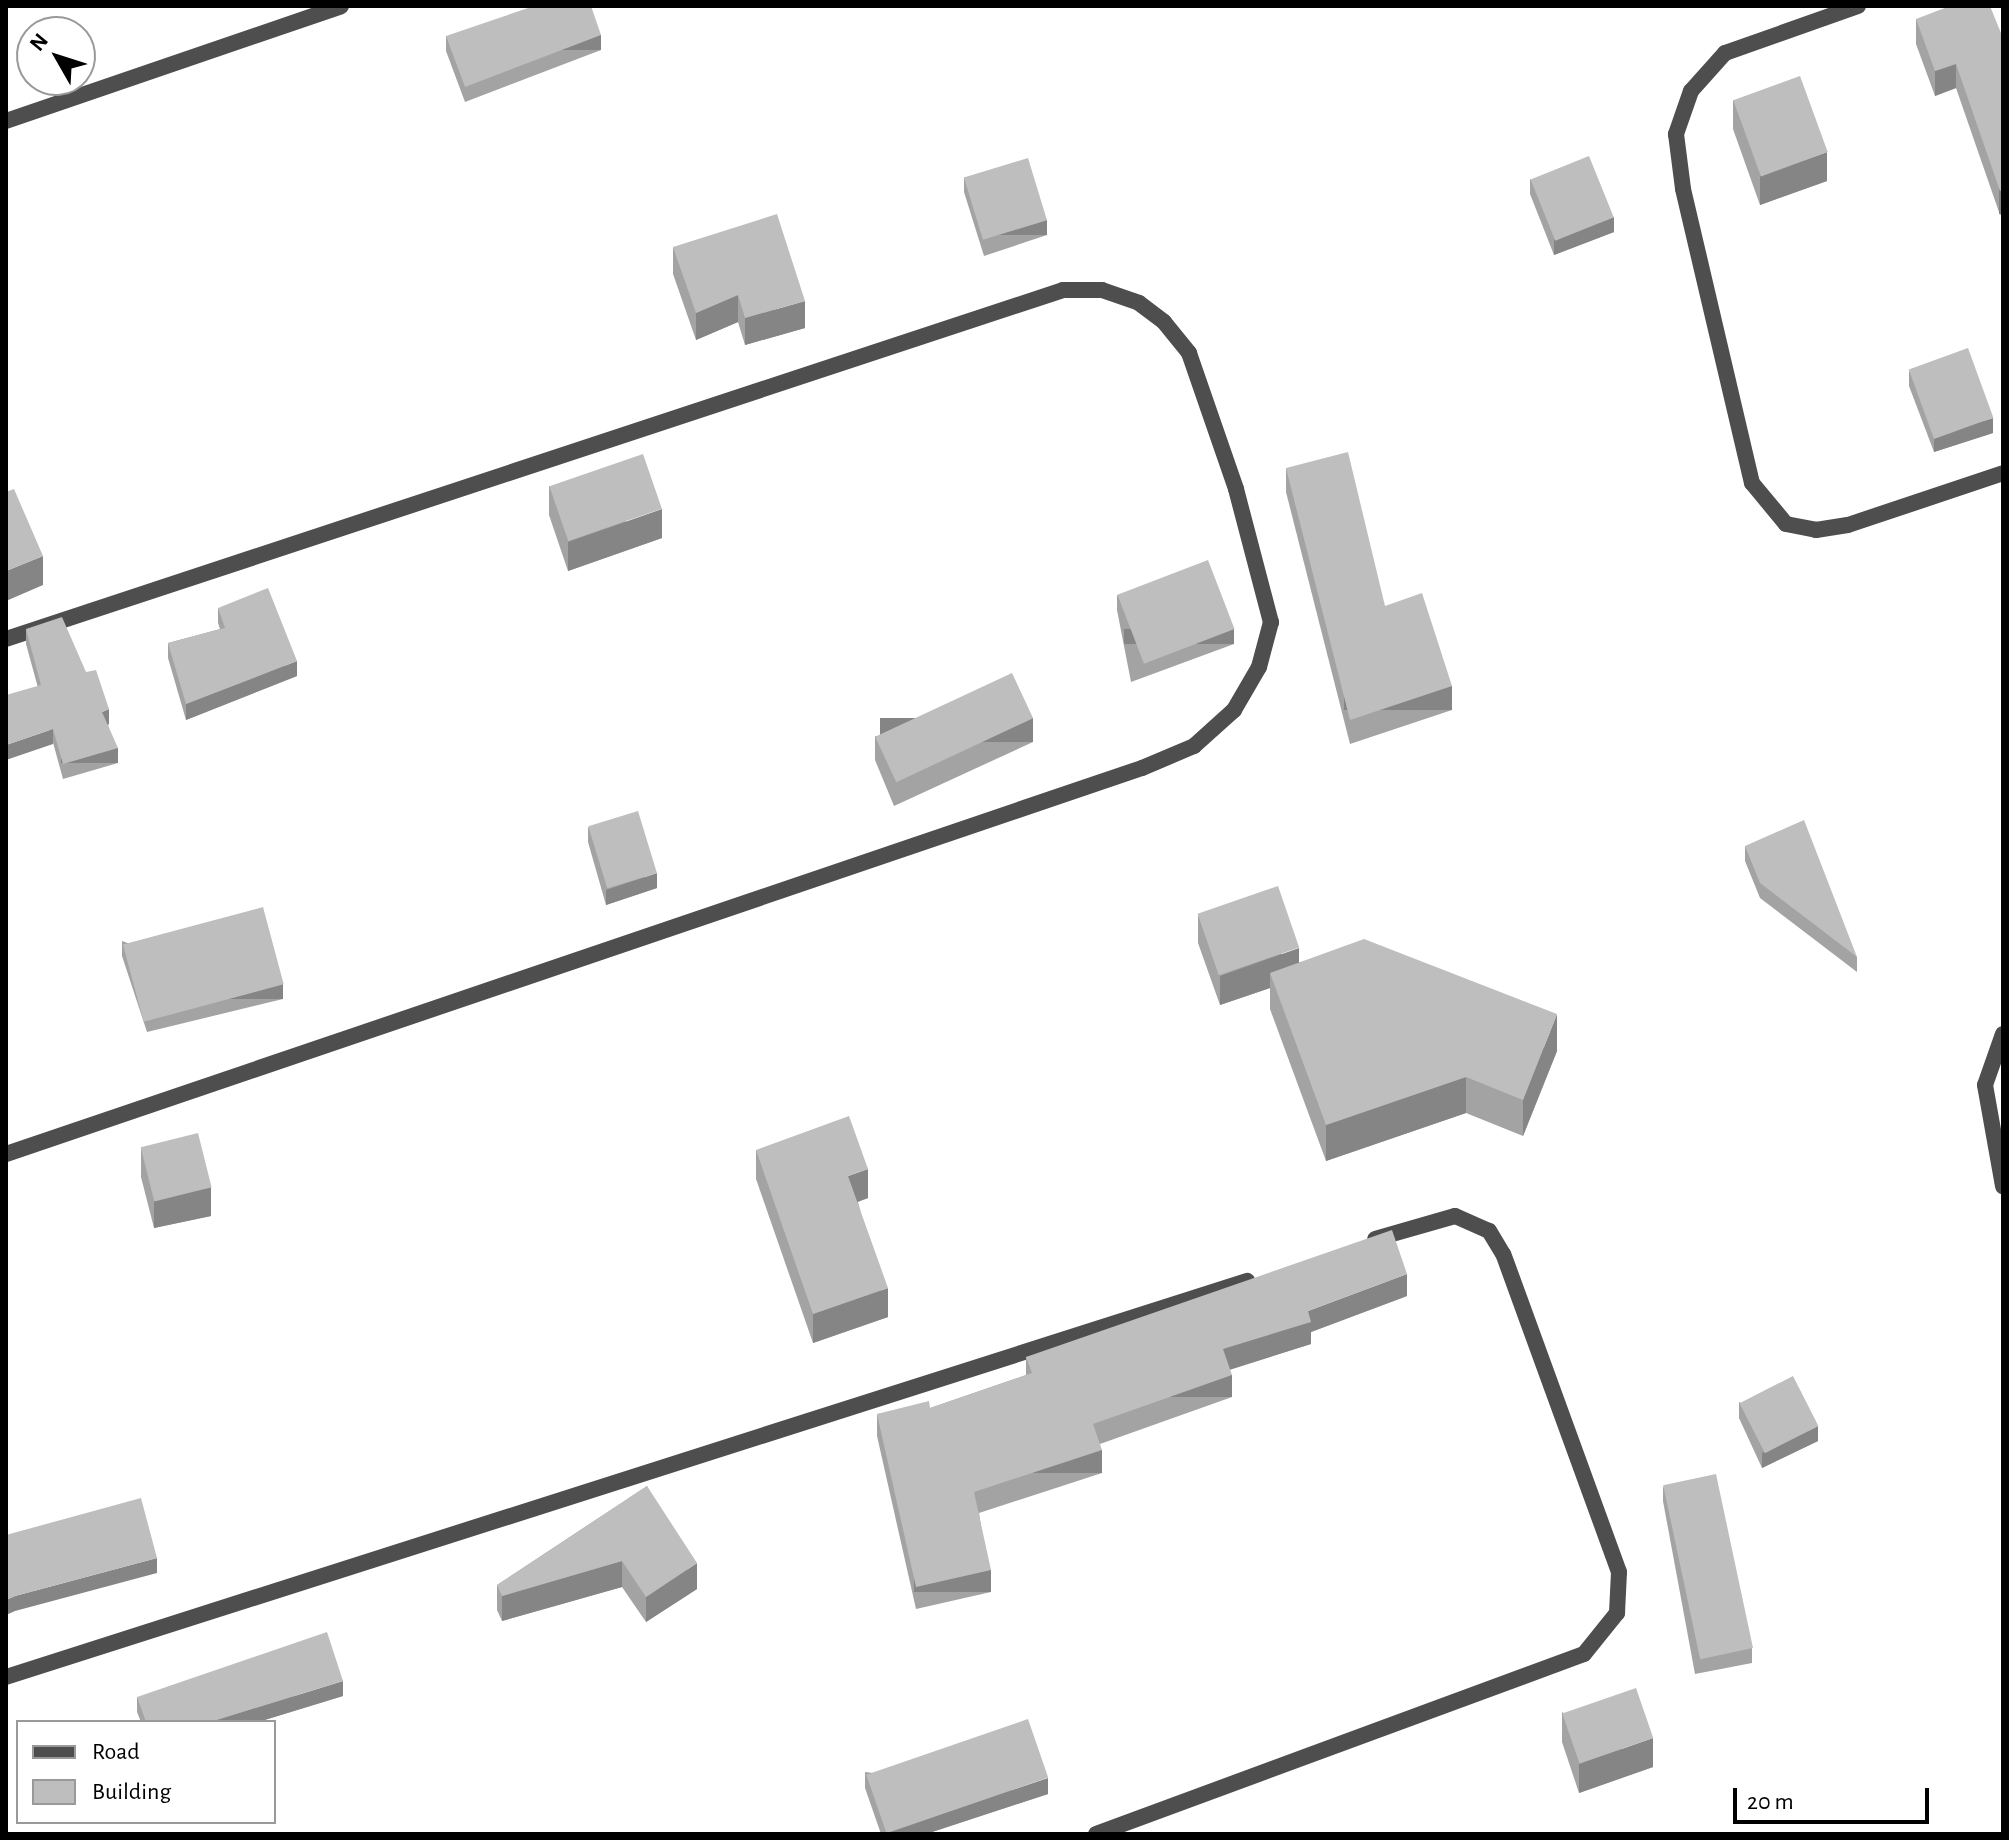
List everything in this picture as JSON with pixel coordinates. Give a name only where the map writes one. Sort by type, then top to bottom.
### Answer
[{"type":"street","points":[[6,121],[341,6]]},
{"type":"street","points":[[1858,6],[1725,53],[1691,91],[1676,134],[1683,189],[1752,483],[1786,524],[1816,530],[1848,525],[2003,473]]},
{"type":"street","points":[[6,639],[1076,290],[1102,290],[1139,303],[1164,322],[1189,353],[1236,489],[1271,622],[1259,667],[1234,710],[1194,746],[1142,768],[6,1154]]},
{"type":"street","points":[[2003,1034],[1985,1085],[2003,1186]]},
{"type":"street","points":[[1096,1834],[1584,1654],[1617,1613],[1619,1572],[1503,1254],[1489,1231],[1455,1216],[1352,1247]]},
{"type":"street","points":[[6,1677],[1264,1276]]},
{"type":"building","points":[[534,6],[591,6],[601,35],[465,87],[446,36]]},
{"type":"building","points":[[1950,6],[1990,6],[2003,38],[2003,189],[2000,191],[1956,64],[1935,71],[1916,19]]},
{"type":"building","points":[[1800,76],[1828,152],[1761,176],[1733,100]]},
{"type":"building","points":[[1589,156],[1614,217],[1555,241],[1531,180]]},
{"type":"building","points":[[1028,158],[1047,220],[983,240],[964,178]]},
{"type":"building","points":[[777,214],[805,301],[745,318],[738,295],[696,313],[673,247]]},
{"type":"building","points":[[1968,348],[1993,418],[1934,439],[1909,370]]},
{"type":"building","points":[[1348,452],[1385,606],[1422,593],[1452,686],[1350,720],[1286,468]]},
{"type":"building","points":[[643,454],[662,509],[568,541],[549,486]]},
{"type":"building","points":[[14,489],[43,556],[6,571],[6,492]]},
{"type":"building","points":[[1208,560],[1235,629],[1144,664],[1117,595]]},
{"type":"building","points":[[268,588],[297,661],[186,704],[168,643],[225,628],[218,608]]},
{"type":"building","points":[[62,617],[86,672],[96,670],[109,709],[102,712],[118,748],[63,764],[53,729],[6,745],[6,695],[41,685],[26,629]]},
{"type":"building","points":[[1012,673],[1033,718],[896,782],[875,737]]},
{"type":"building","points":[[638,811],[657,873],[607,888],[588,826]]},
{"type":"building","points":[[1804,820],[1857,957],[1760,883],[1745,846]]},
{"type":"building","points":[[1278,886],[1299,947],[1219,975],[1198,914]]},
{"type":"building","points":[[263,907],[284,984],[144,1022],[123,945]]},
{"type":"building","points":[[1364,939],[1557,1014],[1523,1100],[1466,1077],[1326,1125],[1270,973]]},
{"type":"building","points":[[849,1116],[868,1169],[848,1176],[888,1288],[813,1314],[756,1150]]},
{"type":"building","points":[[198,1133],[212,1187],[154,1202],[141,1147]]},
{"type":"building","points":[[1392,1230],[1407,1274],[1308,1311],[1311,1322],[1223,1349],[1232,1375],[1093,1424],[1102,1450],[974,1492],[991,1570],[916,1587],[877,1414],[929,1401],[930,1408],[1032,1373],[1026,1357]]},
{"type":"building","points":[[1793,1376],[1818,1426],[1765,1453],[1740,1403]]},
{"type":"building","points":[[1716,1474],[1753,1648],[1700,1659],[1663,1485]]},
{"type":"building","points":[[647,1486],[697,1563],[646,1597],[622,1561],[502,1596],[497,1585]]},
{"type":"building","points":[[141,1498],[157,1558],[6,1600],[6,1535]]},
{"type":"building","points":[[327,1632],[343,1681],[216,1720],[145,1720],[137,1697]]},
{"type":"building","points":[[1636,1688],[1653,1738],[1580,1764],[1562,1713]]},
{"type":"building","points":[[1028,1719],[1048,1778],[887,1833],[866,1775]]}]
